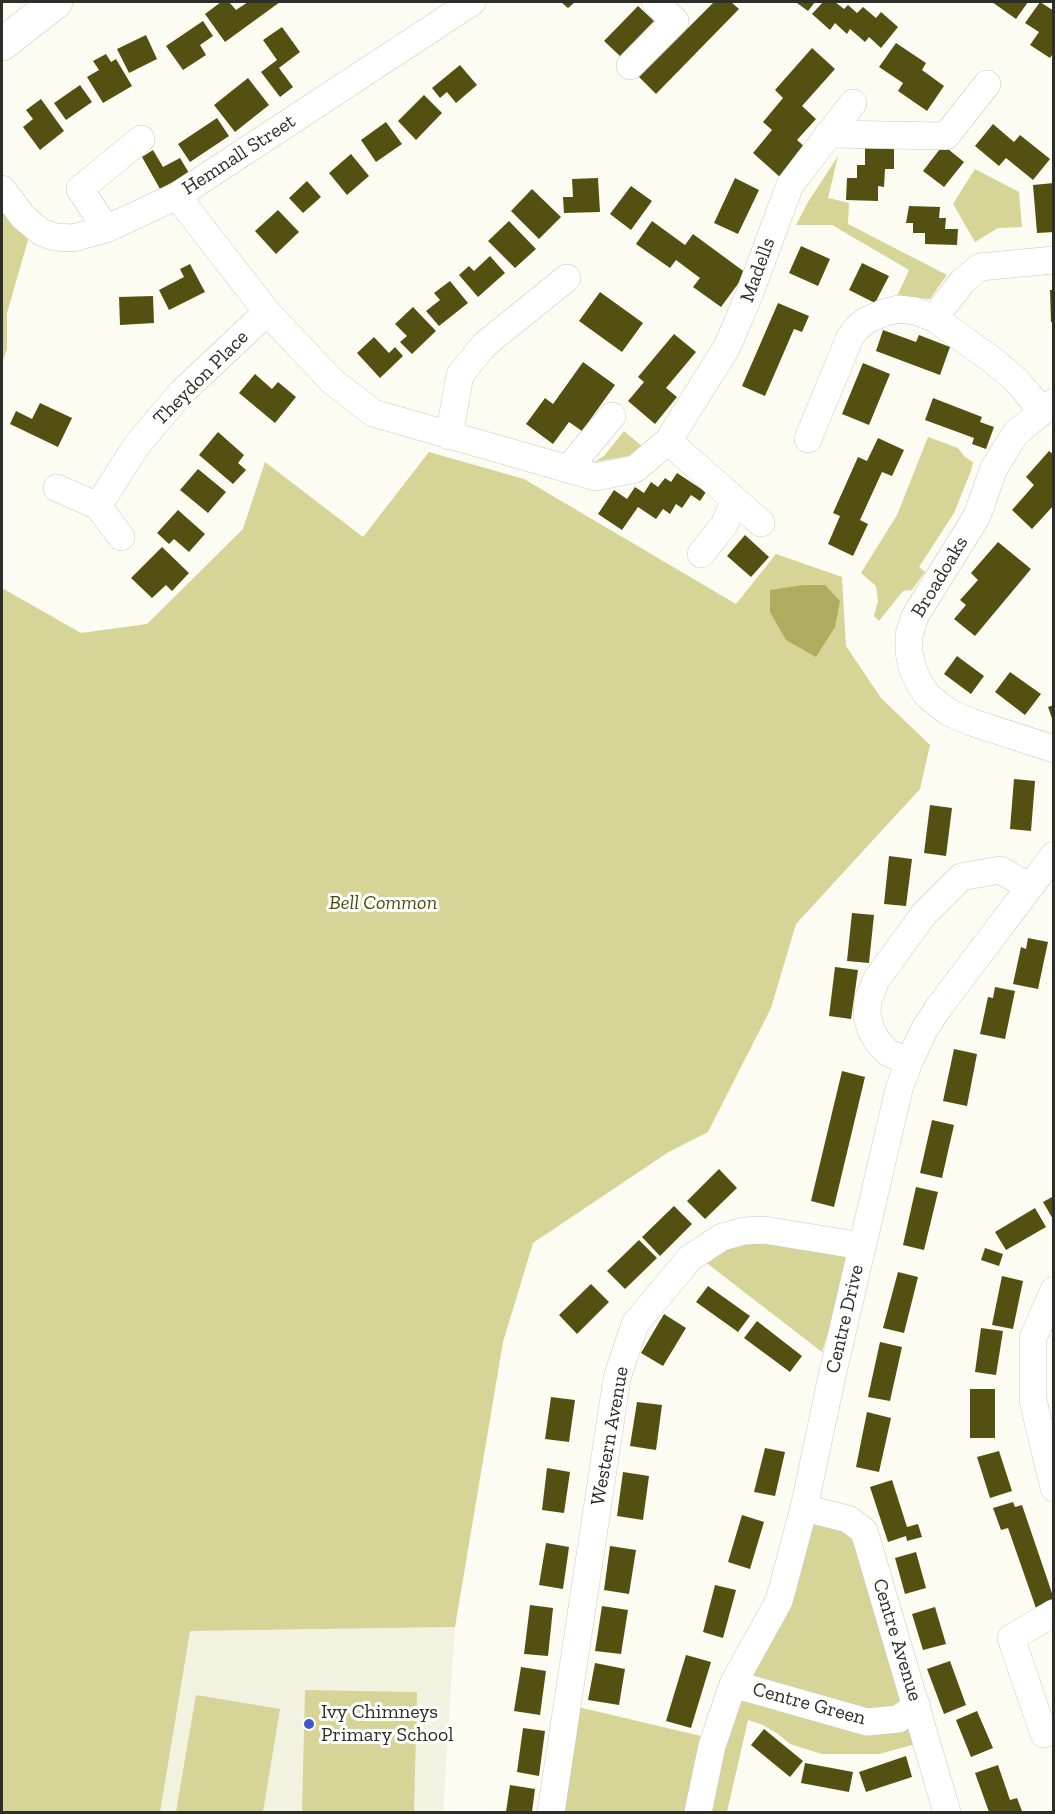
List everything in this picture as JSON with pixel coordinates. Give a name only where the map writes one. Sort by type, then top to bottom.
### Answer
[{"type":"main road","points":[[2,44],[56,2]]},
{"type":"street","name":"Hemnall Street","points":[[2,189],[23,217],[41,232],[55,237],[73,238],[106,230],[177,196],[472,2]]},
{"type":"street","points":[[630,66],[675,21],[670,6]]},
{"type":"street","points":[[828,134],[946,136],[987,84]]},
{"type":"street","name":"Madells","points":[[449,436],[596,477],[635,469],[668,441],[728,347],[790,185],[853,104]]},
{"type":"street","points":[[106,230],[80,189],[141,139]]},
{"type":"street","points":[[177,196],[267,312],[332,381],[373,413],[449,436],[460,375],[484,345],[567,278]]},
{"type":"street","points":[[934,318],[963,280],[980,267],[1053,260]]},
{"type":"street","name":"Broadoaks","points":[[808,439],[850,337],[867,320],[898,309],[915,311],[934,318],[995,362],[1048,406],[1016,434],[994,468],[977,516],[915,616],[909,635],[909,652],[912,667],[924,690],[948,712],[1053,749]]},
{"type":"street","name":"Theydon Place","points":[[98,506],[137,445],[180,393],[267,312]]},
{"type":"street","points":[[568,469],[612,416]]},
{"type":"street","points":[[668,441],[761,523]]},
{"type":"street","points":[[57,488],[98,506],[121,537]]},
{"type":"street","points":[[701,554],[724,525],[735,500]]},
{"type":"street","name":"Centre Drive","points":[[698,1812],[712,1746],[733,1684],[779,1600],[804,1508],[832,1376],[899,1089],[909,1062],[924,1030],[939,1007],[1053,855]]},
{"type":"street","points":[[909,1062],[887,1052],[871,1030],[867,1016],[868,1000],[876,980],[924,914],[961,877],[1000,870],[1030,886]]},
{"type":"street","name":"Western Avenue","points":[[551,1812],[617,1378],[635,1324],[690,1258],[722,1237],[744,1231],[764,1230],[862,1246]]},
{"type":"street","points":[[1053,1290],[1033,1338],[1033,1400],[1053,1488]]},
{"type":"street","name":"Centre Avenue","points":[[804,1508],[848,1519],[864,1531],[947,1812]]},
{"type":"street","points":[[1044,1734],[1011,1638],[1053,1613]]},
{"type":"street","name":"Centre Green","points":[[733,1684],[867,1722],[898,1719],[916,1706]]},
{"type":"shaded area","points":[[803,585],[825,585],[840,601],[835,627],[816,657],[786,640],[770,612],[770,590]]},
{"type":"shaded area","name":"Ivy Chimneys Primary School","points":[[455,1627],[443,1812],[155,1812],[190,1631]]},
{"type":"green space","points":[[838,156],[828,198],[849,203],[848,224],[947,275],[930,299],[897,296],[909,270],[832,225],[796,225]]},
{"type":"green space","points":[[975,169],[1019,192],[1022,227],[998,228],[975,242],[953,204]]},
{"type":"green space","points":[[2,200],[28,240],[7,313],[7,349],[2,363]]},
{"type":"green space","points":[[624,431],[644,448],[634,455],[594,462],[604,456]]},
{"type":"green space","points":[[928,437],[958,448],[965,457],[973,462],[971,471],[954,513],[919,567],[925,572],[912,590],[903,591],[879,621],[874,616],[878,601],[876,586],[861,573],[897,515]]},
{"type":"green space","name":"Bell Common","points":[[429,452],[524,479],[736,604],[776,554],[842,577],[846,646],[881,698],[930,745],[920,789],[796,924],[771,1008],[708,1132],[667,1153],[533,1243],[503,1342],[455,1627],[190,1631],[160,1812],[2,1812],[2,588],[81,633],[147,624],[243,529],[265,462],[363,537]]},
{"type":"green space","points":[[731,1240],[826,1244],[848,1258],[848,1268],[822,1352],[704,1261]]},
{"type":"green space","points":[[809,1521],[836,1527],[851,1538],[914,1702],[892,1714],[746,1681]]},
{"type":"green space","points":[[305,1690],[417,1692],[414,1812],[302,1812]]},
{"type":"green space","points":[[196,1695],[280,1709],[263,1812],[176,1812]]},
{"type":"green space","points":[[739,1699],[920,1720],[927,1741],[879,1754],[822,1754],[790,1744],[763,1725],[748,1720],[727,1812],[707,1812],[724,1732]]},
{"type":"green space","points":[[578,1707],[701,1736],[684,1812],[562,1812]]},
{"type":"building","points":[[221,2],[229,2],[236,10],[248,2],[280,2],[225,42],[205,14]]},
{"type":"building","points":[[561,2],[575,2],[568,8]]},
{"type":"building","points":[[714,2],[731,2],[739,9],[656,94],[639,77]]},
{"type":"building","points":[[798,2],[815,2],[808,11]]},
{"type":"building","points":[[823,2],[835,2],[844,9],[848,5],[857,13],[863,7],[876,18],[881,12],[898,27],[881,48],[869,37],[865,42],[850,29],[847,34],[835,23],[830,30],[812,14]]},
{"type":"building","points":[[992,2],[1028,2],[1016,19]]},
{"type":"building","points":[[1040,2],[1054,11],[1054,52],[1050,58],[1030,45],[1039,32],[1025,23]]},
{"type":"building","points":[[638,6],[654,21],[620,56],[604,41]]},
{"type":"building","points":[[203,21],[213,36],[200,45],[206,55],[183,70],[166,46]]},
{"type":"building","points":[[282,27],[300,52],[279,68],[293,87],[280,97],[261,72],[277,60],[263,40]]},
{"type":"building","points":[[146,35],[157,59],[129,73],[117,49]]},
{"type":"building","points":[[896,43],[926,63],[922,70],[944,86],[927,111],[898,91],[903,83],[879,67]]},
{"type":"building","points":[[812,48],[835,69],[802,106],[816,119],[797,140],[806,148],[780,177],[753,153],[772,130],[763,122],[783,98],[775,90]]},
{"type":"building","points":[[106,54],[111,62],[116,59],[132,86],[103,103],[87,77],[99,70],[93,61]]},
{"type":"building","points":[[460,65],[477,85],[456,103],[447,92],[440,98],[432,88]]},
{"type":"building","points":[[248,78],[269,105],[235,132],[214,105]]},
{"type":"building","points":[[80,85],[92,102],[66,120],[54,103]]},
{"type":"building","points":[[424,95],[442,113],[416,140],[398,121]]},
{"type":"building","points":[[41,99],[64,131],[40,150],[23,127],[33,119],[26,110]]},
{"type":"building","points":[[217,118],[229,136],[190,162],[178,144]]},
{"type":"building","points":[[386,122],[402,144],[376,162],[361,140]]},
{"type":"building","points":[[993,124],[1014,142],[1020,135],[1050,159],[1033,180],[1006,158],[999,166],[975,146]]},
{"type":"building","points":[[943,145],[964,162],[944,187],[923,171]]},
{"type":"building","points":[[865,148],[894,148],[894,169],[885,169],[884,187],[878,186],[878,201],[846,200],[847,178],[857,178],[857,165],[865,165]]},
{"type":"building","points":[[153,150],[163,167],[180,158],[189,173],[160,189],[142,157]]},
{"type":"building","points":[[351,154],[369,176],[347,195],[329,173]]},
{"type":"building","points":[[598,178],[600,212],[564,213],[563,197],[573,197],[572,179]]},
{"type":"building","points":[[735,178],[759,190],[738,234],[714,223]]},
{"type":"building","points":[[307,181],[321,197],[303,213],[289,198]]},
{"type":"building","points":[[1054,183],[1054,232],[1037,233],[1033,185]]},
{"type":"building","points":[[631,186],[652,201],[631,230],[610,214]]},
{"type":"building","points":[[532,189],[561,217],[539,239],[511,211]]},
{"type":"building","points":[[909,206],[940,207],[939,218],[946,218],[945,229],[958,229],[957,245],[925,244],[925,233],[913,233],[913,223],[906,223]]},
{"type":"building","points":[[278,210],[299,232],[276,254],[255,231]]},
{"type":"building","points":[[509,221],[536,249],[515,268],[488,241]]},
{"type":"building","points":[[652,221],[685,245],[693,234],[746,273],[721,307],[693,287],[700,278],[676,260],[670,268],[636,244]]},
{"type":"building","points":[[801,246],[830,259],[818,286],[789,273]]},
{"type":"building","points":[[490,256],[505,273],[478,297],[459,275],[469,266],[474,271]]},
{"type":"building","points":[[862,263],[889,276],[875,303],[849,290]]},
{"type":"building","points":[[190,264],[205,292],[169,310],[159,290],[184,277],[180,269]]},
{"type":"building","points":[[450,281],[468,303],[439,326],[426,311],[440,300],[434,293]]},
{"type":"building","points":[[1050,290],[1054,290],[1054,322],[1051,322]]},
{"type":"building","points":[[600,292],[643,323],[622,352],[579,321]]},
{"type":"building","points":[[153,296],[154,323],[120,325],[119,297]]},
{"type":"building","points":[[778,303],[809,316],[802,332],[794,329],[765,396],[742,386]]},
{"type":"building","points":[[413,307],[436,331],[412,354],[400,342],[407,336],[395,324]]},
{"type":"building","points":[[883,330],[916,342],[919,335],[950,347],[940,375],[876,351]]},
{"type":"building","points":[[674,334],[696,352],[666,388],[677,397],[655,424],[628,401],[644,382],[638,377]]},
{"type":"building","points":[[374,337],[389,353],[395,347],[403,356],[380,378],[357,353]]},
{"type":"building","points":[[583,362],[615,385],[582,431],[569,422],[553,444],[526,424],[545,398],[553,404]]},
{"type":"building","points":[[863,363],[890,374],[869,425],[842,414]]},
{"type":"building","points":[[255,374],[272,389],[278,382],[296,397],[275,423],[239,393]]},
{"type":"building","points":[[933,398],[982,417],[980,422],[994,427],[986,449],[972,444],[974,438],[925,420]]},
{"type":"building","points":[[40,403],[72,418],[58,447],[10,424],[16,411],[32,419]]},
{"type":"building","points":[[218,432],[244,455],[238,463],[246,470],[233,484],[199,455]]},
{"type":"building","points":[[878,438],[904,450],[892,476],[882,472],[860,520],[868,524],[853,556],[828,544],[840,516],[833,513],[858,457],[867,461]]},
{"type":"building","points":[[1049,451],[1054,455],[1054,505],[1032,529],[1012,510],[1034,485],[1026,477]]},
{"type":"building","points":[[198,469],[226,492],[208,513],[180,490]]},
{"type":"building","points":[[677,473],[706,492],[700,501],[691,495],[682,508],[676,504],[670,514],[663,509],[656,519],[638,507],[622,530],[598,514],[614,490],[627,499],[635,487],[644,493],[651,482],[658,487],[665,478],[671,482]]},
{"type":"building","points":[[178,510],[205,534],[189,552],[174,539],[169,544],[157,533]]},
{"type":"building","points":[[745,535],[769,557],[751,577],[727,556]]},
{"type":"building","points":[[998,542],[1031,569],[975,636],[954,619],[966,605],[960,600],[978,580],[971,573]]},
{"type":"building","points":[[162,547],[189,573],[172,591],[166,585],[152,598],[131,578]]},
{"type":"building","points":[[957,656],[984,676],[971,694],[944,674]]},
{"type":"building","points":[[1010,672],[1041,694],[1025,715],[995,692]]},
{"type":"building","points":[[1054,705],[1054,721],[1053,721],[1048,707]]},
{"type":"building","points":[[1014,779],[1035,781],[1031,831],[1010,829]]},
{"type":"building","points":[[930,805],[952,808],[946,856],[924,853]]},
{"type":"building","points":[[889,856],[912,859],[906,906],[884,904]]},
{"type":"building","points":[[852,913],[874,915],[869,963],[847,961]]},
{"type":"building","points":[[1028,938],[1048,942],[1038,989],[1013,984],[1021,947],[1026,949]]},
{"type":"building","points":[[835,967],[858,970],[851,1019],[829,1016]]},
{"type":"building","points":[[995,987],[1015,991],[1005,1039],[980,1034],[988,997],[993,998]]},
{"type":"building","points":[[954,1049],[977,1054],[967,1106],[943,1101]]},
{"type":"building","points":[[842,1071],[865,1077],[834,1207],[811,1201]]},
{"type":"building","points":[[932,1120],[954,1125],[942,1178],[920,1173]]},
{"type":"building","points":[[719,1169],[737,1188],[705,1219],[687,1201]]},
{"type":"building","points":[[916,1187],[938,1192],[924,1250],[903,1245]]},
{"type":"building","points":[[1054,1196],[1054,1221],[1043,1202]]},
{"type":"building","points":[[674,1206],[692,1224],[660,1256],[642,1237]]},
{"type":"building","points":[[1035,1208],[1046,1227],[1006,1250],[995,1232]]},
{"type":"building","points":[[639,1240],[657,1258],[625,1289],[607,1271]]},
{"type":"building","points":[[985,1248],[1003,1254],[999,1266],[981,1260]]},
{"type":"building","points":[[898,1272],[918,1277],[904,1333],[883,1328]]},
{"type":"building","points":[[1002,1276],[1023,1281],[1013,1329],[992,1325]]},
{"type":"building","points":[[591,1284],[609,1302],[577,1334],[559,1315]]},
{"type":"building","points":[[708,1286],[750,1316],[738,1332],[696,1302]]},
{"type":"building","points":[[664,1314],[686,1328],[663,1366],[641,1353]]},
{"type":"building","points":[[757,1321],[802,1356],[790,1372],[744,1338]]},
{"type":"building","points":[[981,1328],[1003,1331],[996,1375],[975,1372]]},
{"type":"building","points":[[880,1342],[902,1347],[890,1401],[868,1397]]},
{"type":"building","points":[[970,1389],[995,1389],[995,1438],[970,1438]]},
{"type":"building","points":[[551,1397],[575,1400],[569,1442],[545,1439]]},
{"type":"building","points":[[637,1402],[662,1405],[656,1450],[630,1446]]},
{"type":"building","points":[[867,1412],[891,1418],[879,1472],[856,1467]]},
{"type":"building","points":[[765,1448],[785,1452],[775,1496],[754,1492]]},
{"type":"building","points":[[999,1451],[1012,1491],[990,1498],[977,1457]]},
{"type":"building","points":[[547,1468],[570,1472],[564,1513],[542,1510]]},
{"type":"building","points":[[623,1472],[649,1476],[643,1520],[617,1516]]},
{"type":"building","points":[[892,1480],[907,1527],[918,1524],[922,1537],[907,1541],[906,1536],[888,1542],[870,1487]]},
{"type":"building","points":[[1013,1502],[1015,1507],[1022,1505],[1054,1599],[1054,1609],[1038,1614],[1008,1528],[1001,1530],[993,1508]]},
{"type":"building","points":[[742,1515],[764,1522],[750,1569],[728,1562]]},
{"type":"building","points":[[546,1543],[569,1547],[563,1589],[539,1585]]},
{"type":"building","points":[[610,1546],[636,1550],[629,1594],[604,1590]]},
{"type":"building","points":[[916,1552],[926,1588],[905,1594],[895,1558]]},
{"type":"building","points":[[715,1585],[736,1590],[723,1638],[703,1632]]},
{"type":"building","points":[[530,1605],[553,1608],[548,1656],[524,1654]]},
{"type":"building","points":[[602,1606],[628,1610],[621,1654],[595,1651]]},
{"type":"building","points":[[935,1607],[946,1644],[923,1650],[912,1614]]},
{"type":"building","points":[[686,1655],[711,1662],[691,1728],[666,1721]]},
{"type":"building","points":[[950,1661],[966,1705],[944,1714],[927,1669]]},
{"type":"building","points":[[595,1663],[625,1669],[619,1705],[588,1700]]},
{"type":"building","points":[[521,1667],[546,1671],[540,1715],[514,1711]]},
{"type":"building","points":[[977,1711],[993,1748],[971,1757],[956,1720]]},
{"type":"building","points":[[523,1728],[545,1731],[539,1776],[517,1772]]},
{"type":"building","points":[[764,1729],[803,1761],[790,1777],[751,1745]]},
{"type":"building","points":[[906,1756],[912,1777],[866,1792],[859,1772]]},
{"type":"building","points":[[805,1763],[853,1772],[849,1792],[801,1783]]},
{"type":"building","points":[[998,1765],[1010,1800],[1017,1798],[1022,1811],[989,1812],[975,1773]]},
{"type":"building","points":[[510,1785],[535,1789],[532,1812],[506,1812]]},
{"type":"place","name":"Ivy Chimneys Primary School","points":[[309,1724]]}]
